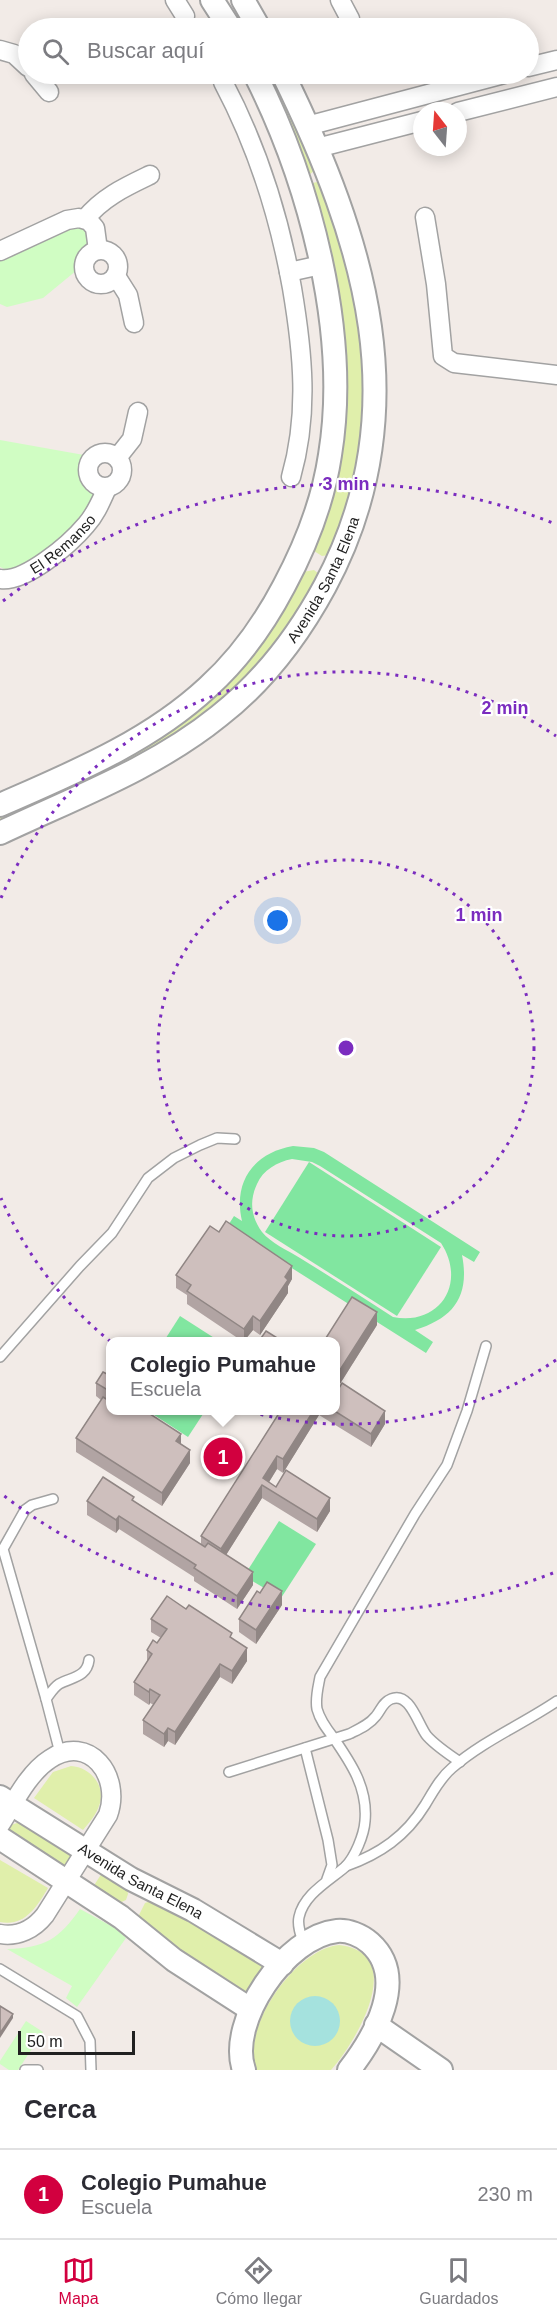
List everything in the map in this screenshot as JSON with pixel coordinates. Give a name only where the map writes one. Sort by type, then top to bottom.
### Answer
[{"type":"street","points":[[212,0],[224,18]]},
{"type":"street","points":[[243,0],[253,18]]},
{"type":"street","points":[[340,0],[349,18]]},
{"type":"street","points":[[0,50],[14,54],[18,58]]},
{"type":"street","points":[[539,65],[557,60]]},
{"type":"street","points":[[42,84],[49,92]]},
{"type":"street","points":[[225,84],[264,173],[289,272],[300,339],[304,396],[302,430],[291,477]]},
{"type":"street","name":"Avenida Santa Elena","points":[[0,805],[123,748],[190,703],[226,669],[256,632],[299,558],[310,532],[324,486],[330,455],[335,411],[333,343],[321,265],[310,221],[292,159],[260,84]]},
{"type":"street","name":"Avenida Santa Elena","points":[[0,833],[156,758],[220,716],[280,656],[312,609],[333,572],[365,484],[373,435],[375,369],[369,320],[357,265],[317,148],[288,84]]},
{"type":"street","points":[[307,126],[466,84]]},
{"type":"street","points":[[535,84],[537,92]]},
{"type":"street","points":[[467,110],[557,87]]},
{"type":"street","points":[[317,148],[413,123]]},
{"type":"street","points":[[85,219],[102,201],[118,190],[150,175]]},
{"type":"street","points":[[425,217],[436,284],[443,356],[454,363],[557,375]]},
{"type":"street","points":[[0,250],[67,220],[79,218],[85,219],[95,228],[98,250]]},
{"type":"street","points":[[98,250],[109,251],[117,260],[118,271],[108,283],[93,282],[86,275],[86,259],[98,250]]},
{"type":"street","points":[[289,272],[321,265]]},
{"type":"street","points":[[116,276],[128,295],[134,323]]},
{"type":"street","points":[[117,458],[132,439],[138,412]]},
{"type":"street","points":[[107,453],[117,458],[122,466],[122,476],[116,484],[107,488],[92,483],[87,467],[97,455],[107,453]]},
{"type":"street","name":"El Remanso","points":[[0,579],[14,579],[26,573],[77,535],[93,516],[107,488]]},
{"type":"street","points":[[299,558],[321,560],[333,572]]},
{"type":"street","points":[[0,1825],[6,1801],[39,1767],[60,1754],[77,1752],[92,1758],[105,1769],[112,1786],[113,1796],[108,1815],[68,1881],[35,1926],[20,1934],[0,1934]]},
{"type":"street","name":"Avenida Santa Elena","points":[[6,1801],[86,1852],[141,1884],[193,1910],[282,1964]]},
{"type":"street","points":[[0,1838],[121,1917],[174,1960],[250,2009]]},
{"type":"street","points":[[121,1917],[133,1903],[141,1884]]},
{"type":"street","points":[[239,2068],[240,2042],[250,2009],[282,1964],[304,1944],[326,1933],[337,1931],[356,1935],[368,1941],[375,1948],[384,1963],[388,1983],[386,2000],[376,2025],[364,2049],[349,2070]]},
{"type":"street","points":[[376,2025],[441,2070]]},
{"type":"lane","points":[[0,1357],[112,1233],[148,1178],[174,1158],[200,1144],[217,1138],[235,1138]]},
{"type":"lane","points":[[346,1866],[358,1845],[365,1824],[366,1801],[360,1781],[324,1725],[317,1709],[316,1694],[320,1677],[409,1524],[447,1465],[467,1411],[486,1346]]},
{"type":"lane","points":[[3,1549],[25,1510],[53,1499]]},
{"type":"lane","points":[[0,1534],[60,1754]]},
{"type":"lane","points":[[46,1699],[57,1685],[84,1673],[89,1660]]},
{"type":"lane","points":[[229,1772],[365,1727],[384,1703],[393,1698],[402,1698],[412,1707],[417,1722],[427,1736],[460,1762]]},
{"type":"lane","points":[[304,1944],[299,1929],[299,1916],[327,1879],[346,1866],[363,1860],[401,1837],[415,1821],[438,1784],[460,1762],[557,1701]]},
{"type":"lane","points":[[305,1748],[328,1840],[332,1865],[327,1879]]},
{"type":"lane","points":[[0,1969],[77,2016],[90,2041],[92,2070]]},
{"type":"lane","points":[[25,2070],[38,2070]]},
{"type":"green space","points":[[270,84],[278,84],[314,171],[310,174],[307,174],[289,121]]},
{"type":"green space","points":[[321,181],[337,225],[363,335],[364,429],[346,513],[328,555],[322,556],[314,551],[336,479],[343,434],[309,184]]},
{"type":"green space","points":[[65,225],[88,226],[90,245],[78,261],[77,270],[43,298],[7,307],[0,304],[0,257]]},
{"type":"green space","points":[[0,440],[84,455],[83,479],[95,497],[78,525],[34,559],[9,571],[0,567]]},
{"type":"green space","points":[[314,570],[319,574],[320,579],[266,658],[212,712],[155,748],[0,825],[0,816],[159,734],[303,572]]},
{"type":"green space","points":[[293,1146],[314,1148],[324,1152],[480,1252],[474,1262],[462,1255],[464,1282],[461,1294],[449,1312],[429,1325],[415,1330],[433,1342],[426,1353],[227,1227],[234,1216],[242,1221],[241,1194],[249,1172],[267,1155]],"holes":[[[286,1160],[312,1162],[441,1243],[448,1258],[451,1273],[450,1286],[436,1308],[424,1315],[410,1318],[393,1317],[275,1243],[262,1232],[255,1221],[252,1209],[254,1190],[260,1179],[271,1167]]]},
{"type":"green space","points":[[309,1162],[441,1247],[397,1316],[265,1232]]},
{"type":"green space","points":[[180,1316],[213,1337],[167,1337]]},
{"type":"green space","points":[[154,1415],[202,1415],[188,1437]]},
{"type":"green space","points":[[279,1521],[316,1544],[281,1598],[244,1576]]},
{"type":"green space","points":[[71,1766],[90,1774],[101,1791],[98,1809],[83,1830],[34,1798],[53,1772]]},
{"type":"green space","points":[[20,1822],[71,1855],[66,1866],[64,1867],[8,1831],[11,1825]]},
{"type":"green space","points":[[0,1860],[48,1888],[29,1914],[9,1923],[0,1922]]},
{"type":"green space","points":[[102,1873],[127,1888],[126,1900],[117,1904],[93,1887]]},
{"type":"green space","points":[[151,1901],[174,1910],[263,1964],[263,1969],[250,1994],[243,1996],[207,1972],[138,1917],[145,1903]]},
{"type":"green space","points":[[80,1909],[115,1928],[126,1938],[77,2007],[66,1998],[72,1986],[7,1949],[31,1947],[50,1940],[65,1928]]},
{"type":"green space","points":[[339,1945],[360,1952],[371,1964],[374,1981],[371,2000],[353,2040],[331,2070],[256,2070],[253,2052],[256,2033],[275,1993],[306,1960],[322,1950]]},
{"type":"green space","points":[[26,2021],[43,2032],[18,2070],[9,2070],[0,2064],[0,2061]]},
{"type":"water","points":[[315,1996],[333,2003],[340,2021],[333,2039],[315,2046],[297,2039],[290,2021],[297,2003]]},
{"type":"building","points":[[226,1221],[292,1266],[285,1277],[288,1280],[260,1321],[253,1316],[244,1329],[187,1291],[191,1285],[176,1275],[210,1226],[219,1232]]},
{"type":"building","points":[[352,1297],[377,1312],[340,1370],[340,1337],[327,1337]]},
{"type":"building","points":[[266,1331],[276,1337],[262,1337]]},
{"type":"building","points":[[103,1372],[106,1374],[106,1389],[96,1383]]},
{"type":"building","points":[[342,1383],[385,1411],[371,1434],[340,1414]]},
{"type":"building","points":[[103,1397],[106,1399],[106,1415],[152,1415],[181,1434],[176,1441],[190,1450],[162,1493],[76,1438]]},
{"type":"building","points":[[278,1415],[311,1415],[283,1459],[277,1456],[263,1478],[276,1487],[286,1470],[330,1498],[317,1519],[262,1485],[221,1549],[201,1536]]},
{"type":"building","points":[[103,1477],[134,1497],[132,1500],[205,1547],[208,1543],[253,1572],[237,1596],[194,1568],[196,1565],[119,1516],[116,1520],[87,1501]]},
{"type":"building","points":[[267,1582],[282,1591],[256,1630],[239,1619],[257,1591],[260,1593]]},
{"type":"building","points":[[167,1596],[186,1609],[189,1605],[232,1633],[230,1637],[247,1648],[232,1671],[220,1664],[175,1732],[168,1728],[164,1734],[143,1720],[160,1695],[150,1689],[149,1692],[134,1682],[152,1654],[147,1650],[153,1640],[157,1643],[167,1629],[151,1619]]},
{"type":"building","points":[[0,2006],[13,2014],[0,2033]]},
{"type":"place","name":"Colegio Pumahue","points":[[223,1457]]}]
